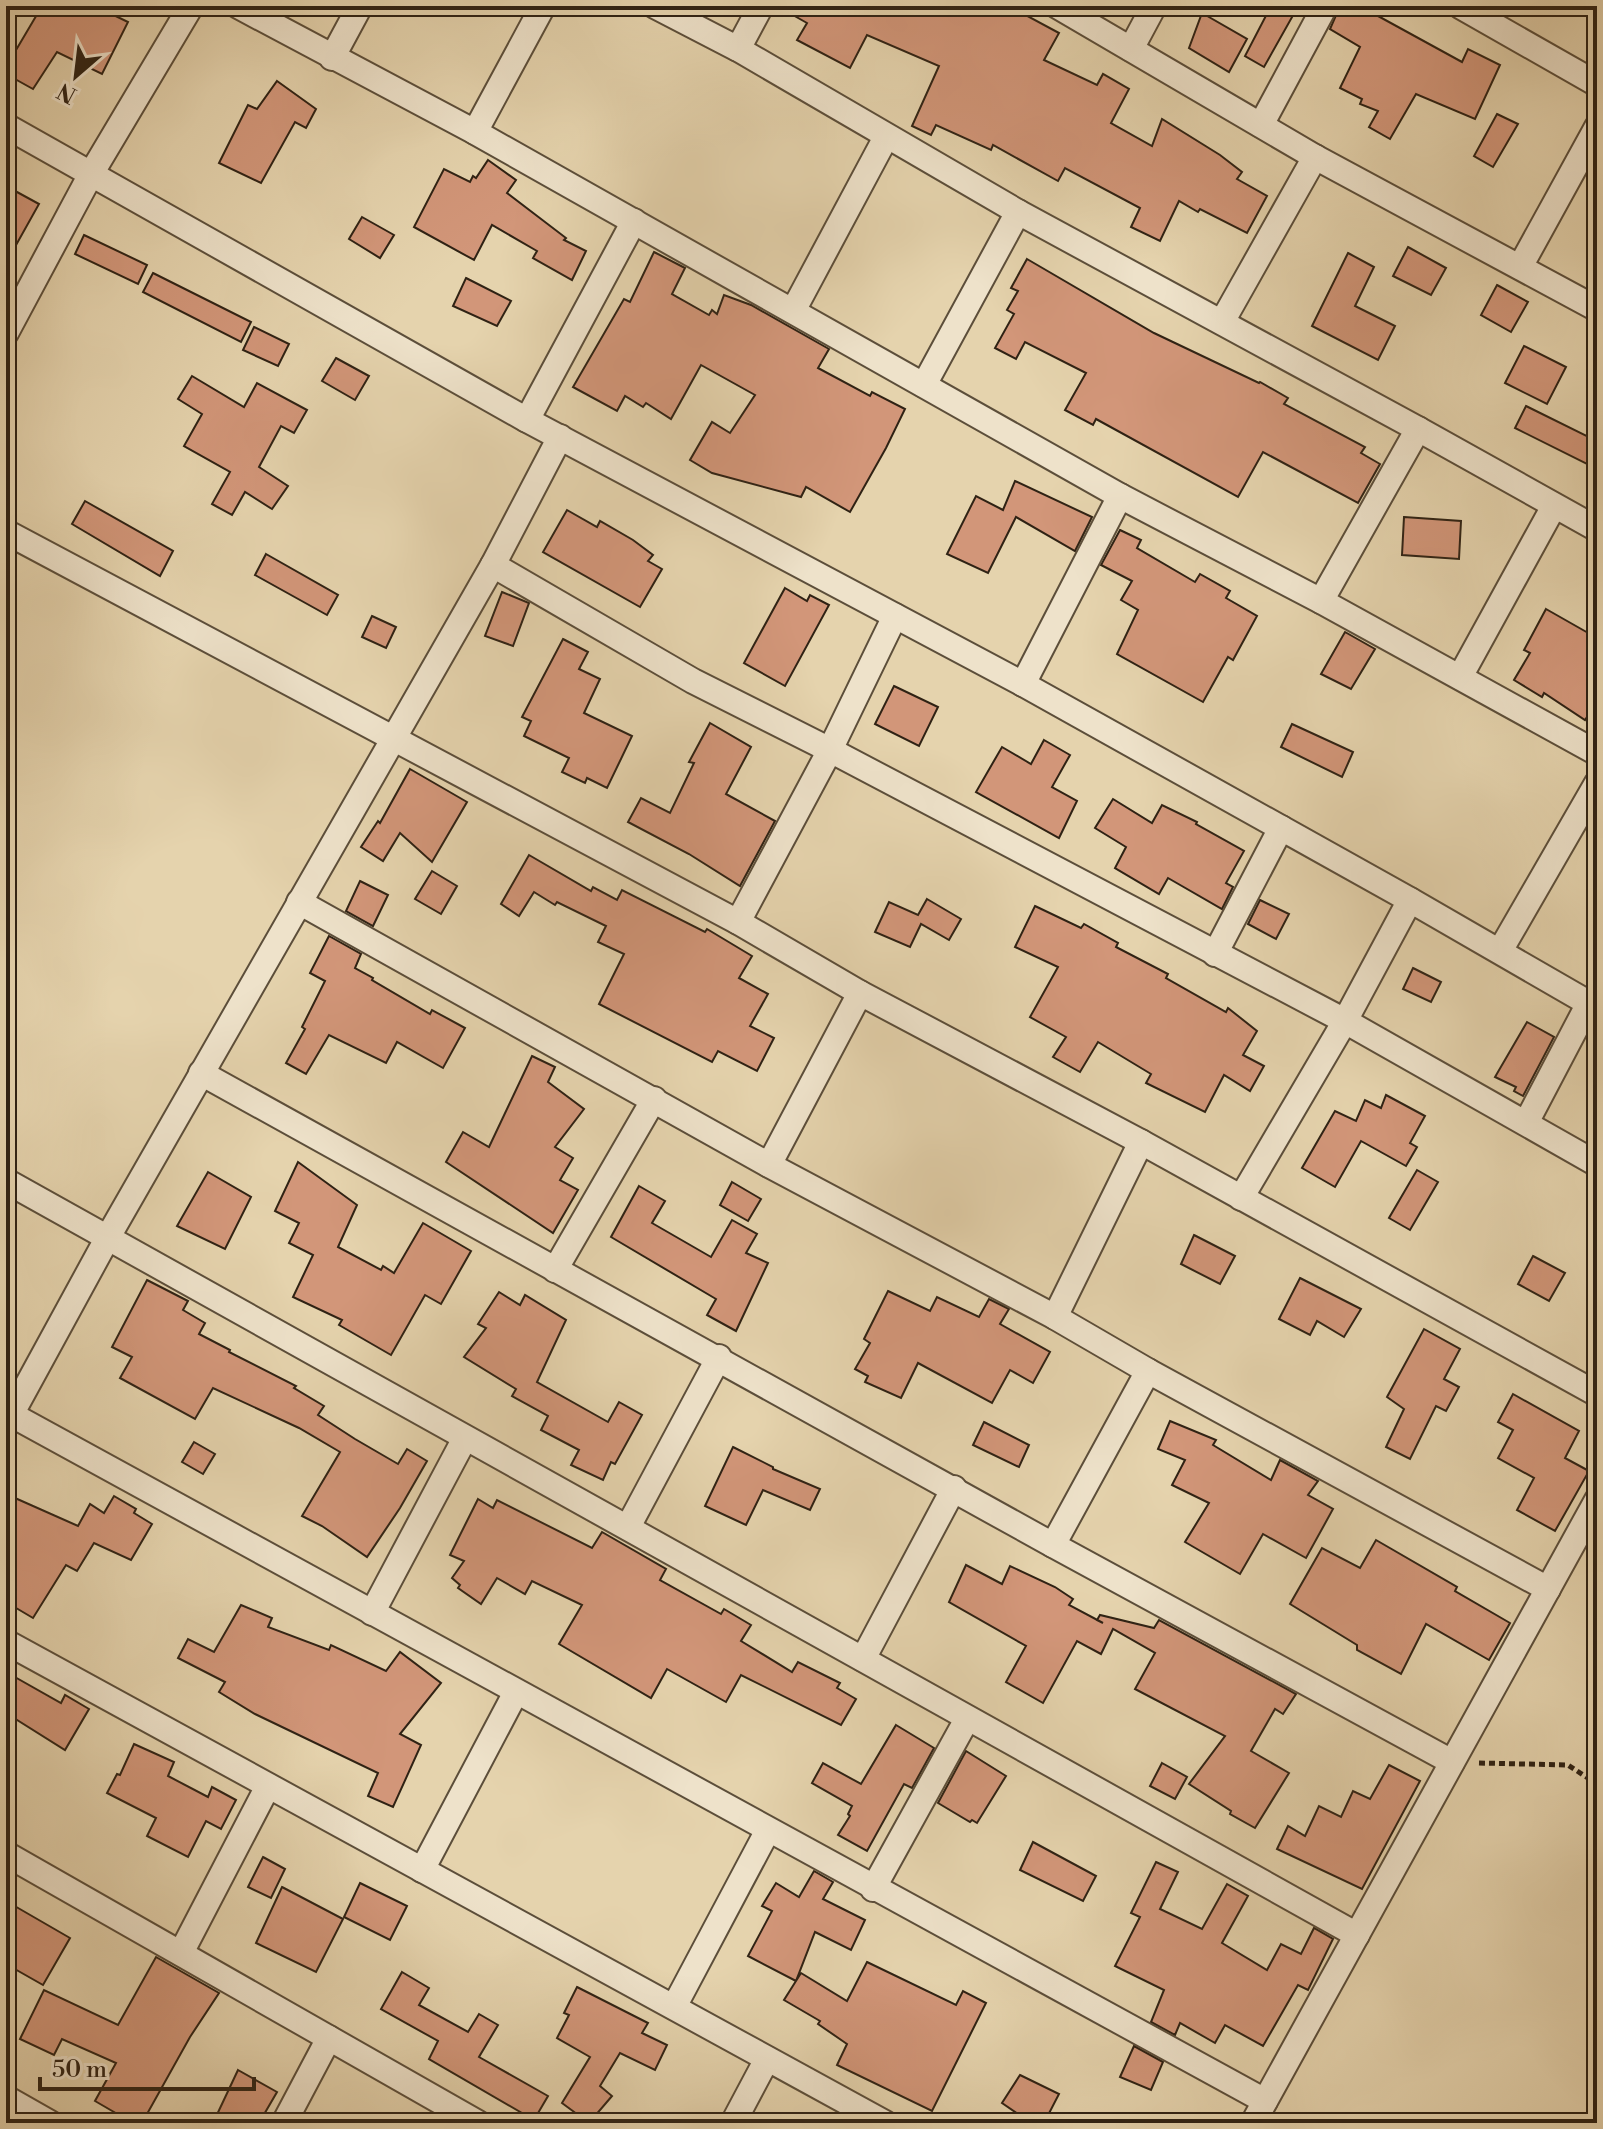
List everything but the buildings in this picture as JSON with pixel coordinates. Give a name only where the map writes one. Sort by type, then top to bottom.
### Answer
[{"type":"street","points":[[6,333],[91,174],[191,6]]},
{"type":"street","points":[[238,6],[475,132],[1120,496],[1321,601],[1597,753]]},
{"type":"street","points":[[332,58],[360,6]]},
{"type":"street","points":[[475,132],[543,6]]},
{"type":"street","points":[[655,6],[738,49],[1018,212],[1597,529]]},
{"type":"street","points":[[738,49],[761,6]]},
{"type":"street","points":[[1057,6],[1315,157],[1597,309]]},
{"type":"street","points":[[1131,49],[1154,6]]},
{"type":"street","points":[[1261,125],[1325,6]]},
{"type":"street","points":[[1460,6],[1597,84]]},
{"type":"street","points":[[6,126],[527,420],[1023,684],[1593,1005],[1526,1123]]},
{"type":"street","points":[[1520,267],[1597,127]]},
{"type":"street","points":[[793,311],[886,137]]},
{"type":"street","points":[[1222,322],[1315,157]]},
{"type":"street","points":[[924,385],[1018,212]]},
{"type":"street","points":[[527,420],[634,221]]},
{"type":"street","points":[[1321,601],[1418,429]]},
{"type":"street","points":[[560,437],[493,565],[108,1237],[9,1420],[372,1613],[1265,2101]]},
{"type":"street","points":[[1023,684],[1120,496]]},
{"type":"street","points":[[1460,677],[1554,506]]},
{"type":"street","points":[[6,532],[738,922],[860,993],[1141,1142],[1597,1394]]},
{"type":"street","points":[[493,565],[693,681],[1345,1021],[1597,1164]]},
{"type":"street","points":[[738,922],[830,750],[895,616]]},
{"type":"street","points":[[1500,951],[1597,783]]},
{"type":"street","points":[[1215,954],[1281,828]]},
{"type":"street","points":[[1241,1198],[1345,1021],[1410,900]]},
{"type":"street","points":[[299,902],[769,1165],[1055,1317],[1548,1589]]},
{"type":"street","points":[[769,1165],[860,993]]},
{"type":"street","points":[[201,1073],[555,1270],[719,1357],[1053,1545],[1452,1762]]},
{"type":"street","points":[[555,1270],[654,1099]]},
{"type":"street","points":[[1055,1317],[1141,1142]]},
{"type":"street","points":[[6,1181],[1357,1935]]},
{"type":"street","points":[[628,1527],[719,1357]]},
{"type":"street","points":[[1053,1545],[1148,1371]]},
{"type":"street","points":[[372,1613],[465,1438]]},
{"type":"street","points":[[863,1659],[954,1488]]},
{"type":"street","points":[[1253,2123],[1597,1500]]},
{"type":"street","points":[[6,1642],[885,2123]]},
{"type":"street","points":[[422,1870],[516,1692]]},
{"type":"street","points":[[873,1889],[967,1719]]},
{"type":"street","points":[[181,1953],[268,1786]]},
{"type":"street","points":[[674,2007],[768,1830]]},
{"type":"street","points":[[6,1854],[478,2123]]},
{"type":"street","points":[[284,2123],[329,2038]]},
{"type":"street","points":[[733,2123],[767,2059]]},
{"type":"street","points":[[6,2098],[50,2123]]},
{"type":"path","points":[[1452,1762],[1568,1765],[1597,1784]]}]
